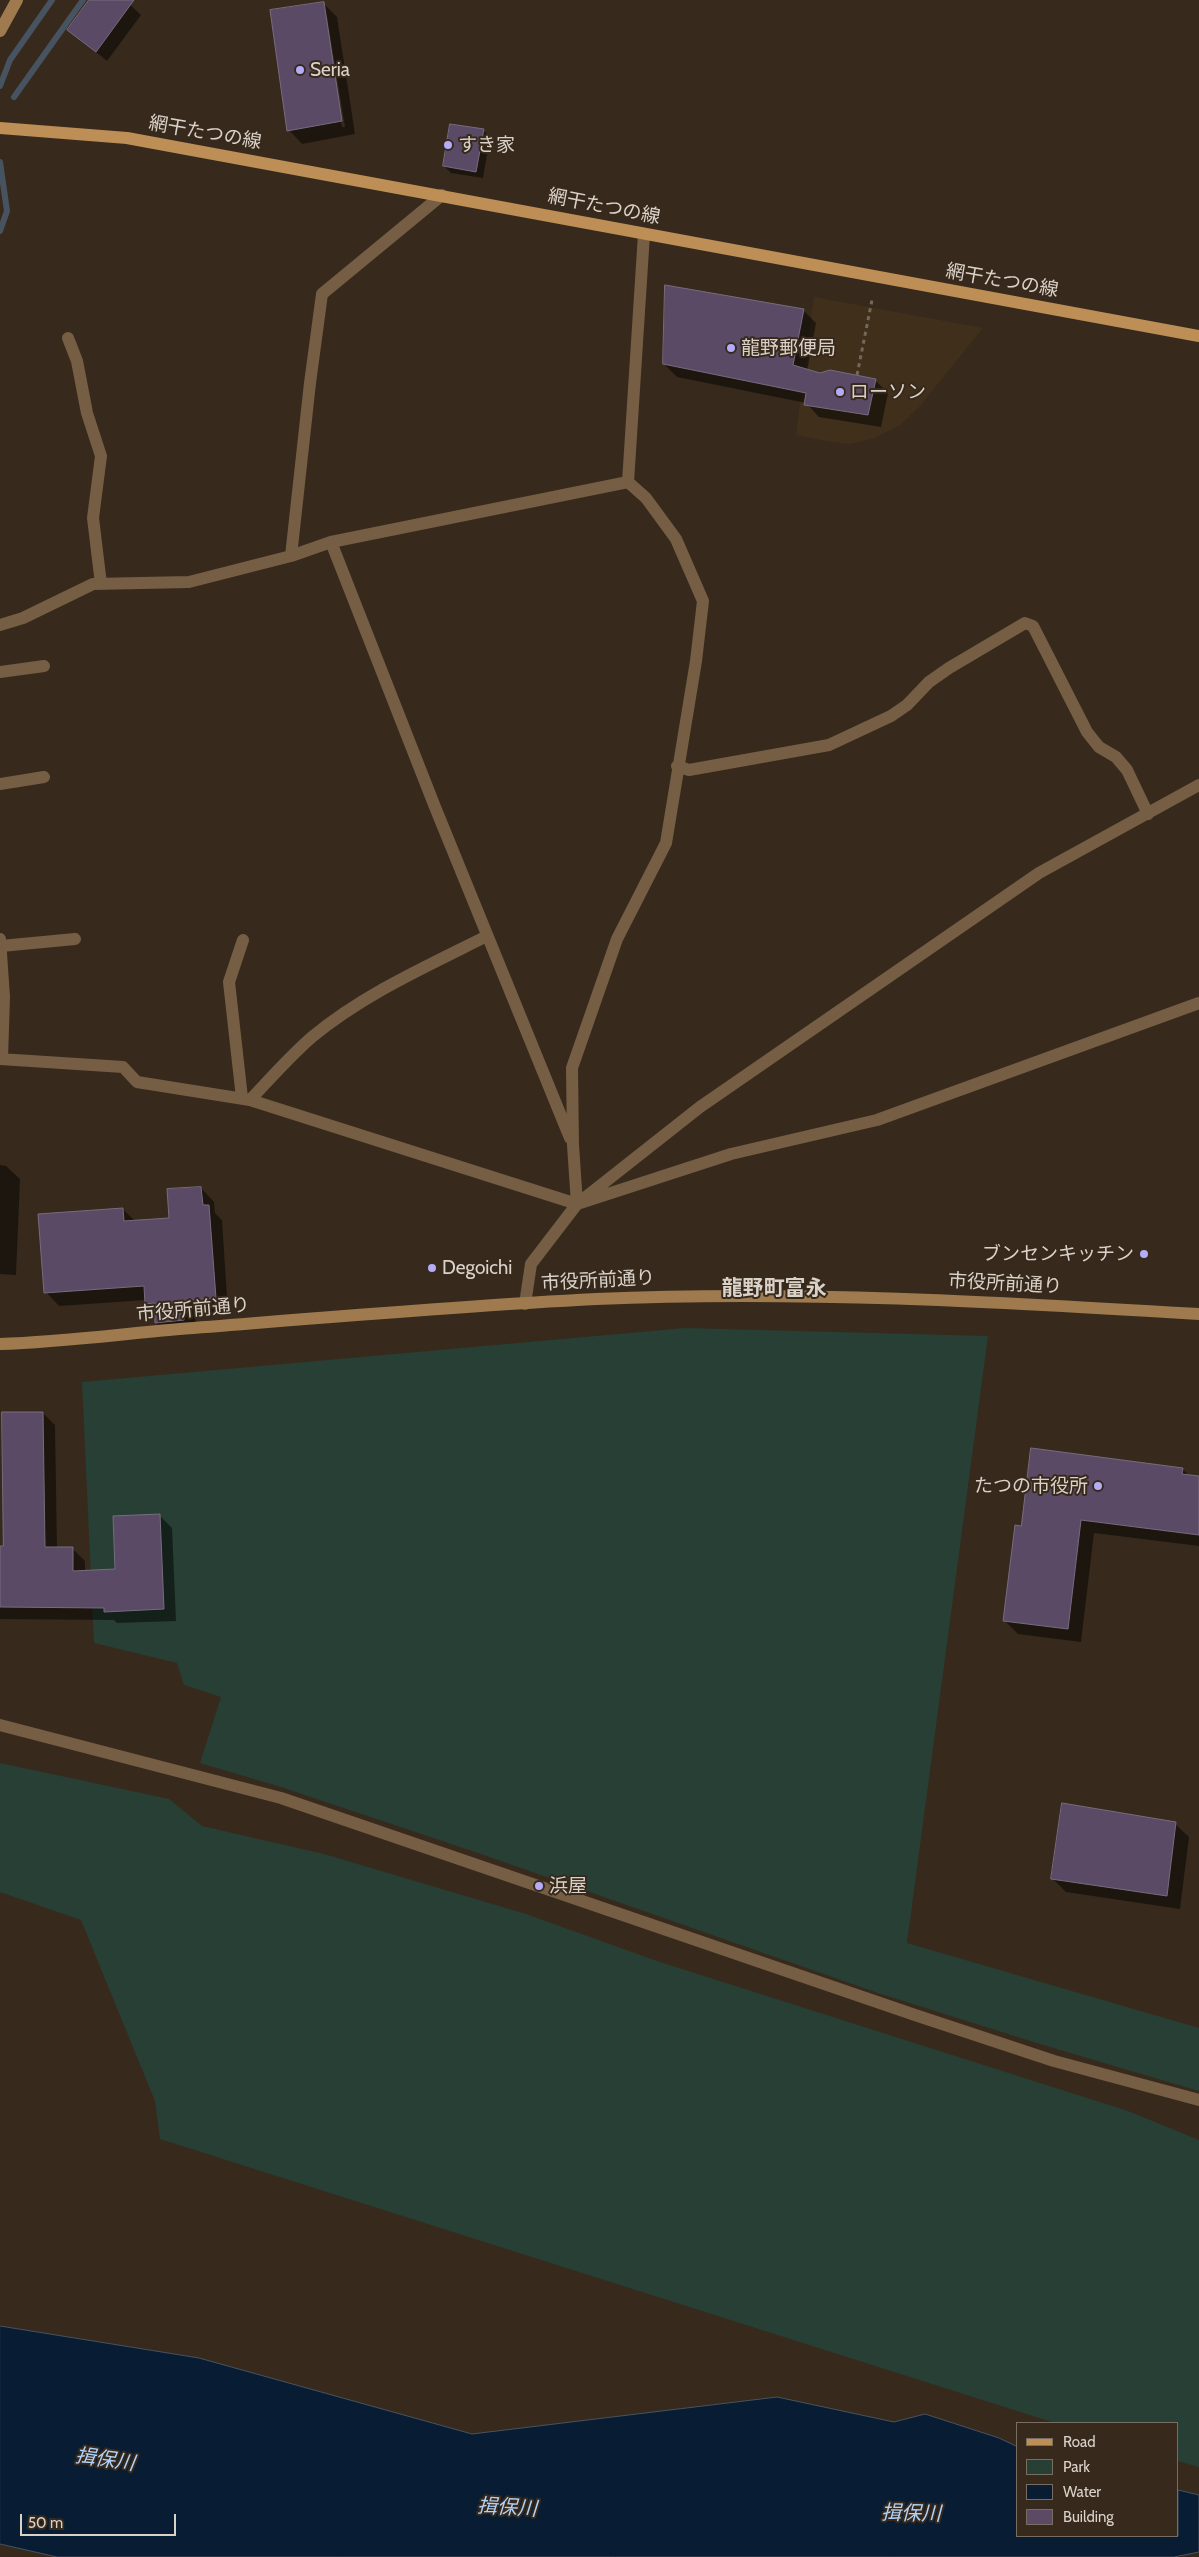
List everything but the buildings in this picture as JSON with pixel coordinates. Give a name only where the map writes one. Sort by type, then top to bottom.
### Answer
[{"type":"main road","name":"網干たつの線","points":[[0,128],[127,138],[1199,336]]},
{"type":"street","points":[[0,31],[17,0]]},
{"type":"street","points":[[291,556],[322,294],[442,195]]},
{"type":"street","points":[[628,482],[644,234]]},
{"type":"street","points":[[68,338],[77,361],[87,413],[101,456],[93,518],[101,584]]},
{"type":"street","points":[[0,624],[24,618],[93,584],[189,582],[291,556],[331,542],[628,482]]},
{"type":"street","points":[[577,1204],[573,1144],[572,1068],[617,939],[666,842],[677,766],[696,661],[703,601],[676,539],[646,498],[628,482]]},
{"type":"street","points":[[331,542],[487,936],[573,1144]]},
{"type":"street","points":[[677,766],[689,770],[828,745],[890,716],[907,705],[929,682],[949,668],[1026,623],[1033,626],[1087,732],[1099,748],[1116,757],[1127,770],[1148,814]]},
{"type":"street","points":[[0,672],[44,666]]},
{"type":"street","points":[[0,784],[44,777]]},
{"type":"street","points":[[525,1304],[530,1264],[577,1204],[700,1107],[1039,874],[1199,785]]},
{"type":"street","points":[[246,1099],[311,1038],[353,1006],[393,983],[487,936]]},
{"type":"street","points":[[75,939],[1,942],[4,997],[1,1059],[124,1067],[136,1082],[246,1099],[577,1204],[731,1154],[877,1120],[1199,1002]]},
{"type":"street","points":[[243,940],[229,982],[246,1099]]},
{"type":"street","name":"市役所前通り","points":[[0,1344],[52,1342],[178,1329],[525,1304],[697,1295],[817,1296],[1009,1302],[1199,1314]]},
{"type":"street","points":[[0,1725],[281,1798],[1054,2061],[1199,2100]]},
{"type":"path","points":[[857,375],[872,300]]},
{"type":"shaded area","points":[[814,297],[983,328],[919,407],[900,425],[875,438],[850,444],[826,441],[796,435]]},
{"type":"green space","points":[[685,1328],[988,1336],[907,1943],[1199,2028],[1199,2091],[878,1993],[481,1854],[281,1787],[200,1763],[221,1697],[184,1685],[177,1663],[94,1643],[82,1382]]},
{"type":"green space","points":[[0,1763],[169,1799],[202,1826],[324,1854],[526,1914],[657,1961],[1128,2111],[1199,2140],[1199,2467],[1179,2461],[1179,2422],[1052,2422],[160,2139],[155,2101],[81,1920],[0,1892]]},
{"type":"water","name":"揖保川","points":[[0,2326],[199,2358],[472,2434],[777,2397],[894,2422],[925,2414],[999,2438],[1016,2446],[1016,2537],[1179,2537],[1179,2490],[1199,2495],[1199,2552],[1174,2557],[57,2557],[0,2544]]},
{"type":"waterway","points":[[0,86],[10,60],[52,0]]},
{"type":"waterway","points":[[14,97],[83,0]]},
{"type":"waterway","points":[[0,162],[7,211],[0,231]]},
{"type":"place","name":"Seria","points":[[300,70]]},
{"type":"place","name":"すき家","points":[[448,145]]},
{"type":"place","name":"龍野郵便局","points":[[731,348]]},
{"type":"place","name":"ローソン","points":[[840,392]]},
{"type":"place","name":"ブンセンキッチン","points":[[1144,1254]]},
{"type":"place","name":"Degoichi","points":[[432,1268]]},
{"type":"place","name":"たつの市役所","points":[[1098,1486]]},
{"type":"place","name":"浜屋","points":[[539,1886]]},
{"type":"district","name":"龍野町富永","points":[[774,1289]]}]
